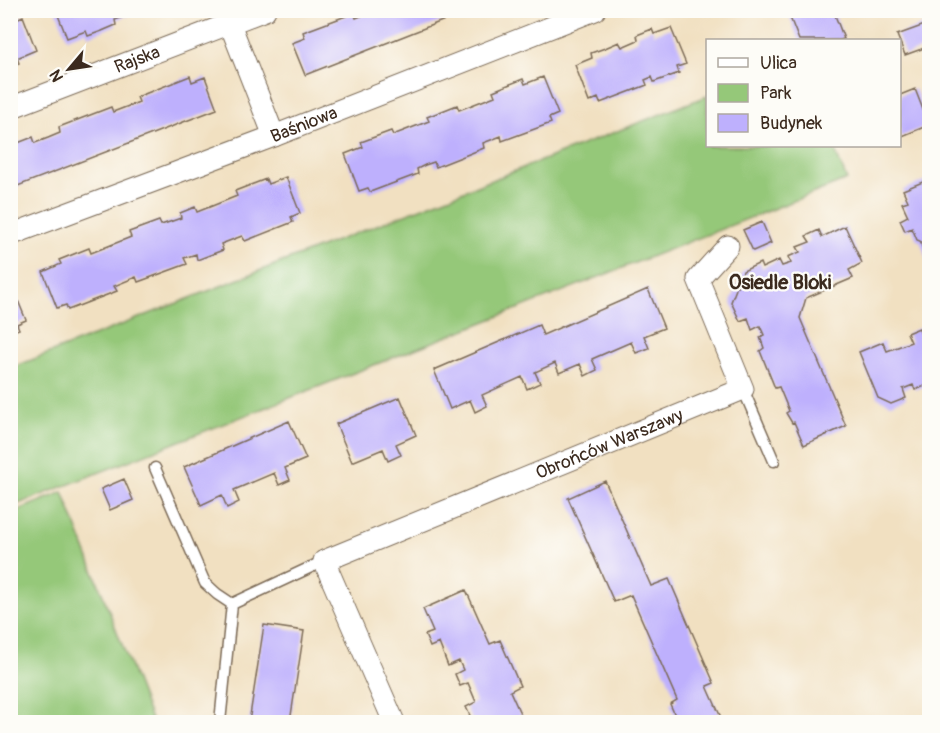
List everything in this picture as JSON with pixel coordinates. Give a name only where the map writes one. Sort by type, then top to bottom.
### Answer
[{"type":"street","name":"Rajska","points":[[10,108],[266,10]]},
{"type":"street","name":"Baśniowa","points":[[10,235],[274,136],[595,10]]},
{"type":"street","points":[[230,24],[274,136]]},
{"type":"street","points":[[729,246],[698,279],[743,389]]},
{"type":"street","name":"Obrońców Warszawy","points":[[324,561],[743,389]]},
{"type":"street","points":[[324,561],[394,723]]},
{"type":"lane","points":[[743,389],[774,461]]},
{"type":"lane","points":[[155,468],[205,583],[232,604],[220,723]]},
{"type":"lane","name":"Obrońców Warszawy","points":[[232,604],[324,561]]},
{"type":"green space","points":[[706,96],[706,147],[833,147],[847,180],[11,507],[11,368]]},
{"type":"green space","points":[[63,492],[152,722],[11,722],[11,513]]},
{"type":"building","points":[[56,10],[140,11],[115,20],[116,25],[102,31],[88,36],[86,31],[67,38]]},
{"type":"building","points":[[376,10],[453,10],[455,16],[305,75],[292,43],[305,38],[303,32],[354,13],[356,18]]},
{"type":"building","points":[[787,10],[833,10],[844,39],[799,39]]},
{"type":"building","points":[[12,14],[14,20],[23,16],[36,50],[17,58],[19,63],[10,66],[10,15]]},
{"type":"building","points":[[930,23],[930,46],[905,55],[901,39],[897,35]]},
{"type":"building","points":[[671,28],[686,64],[677,67],[679,73],[654,82],[652,77],[645,80],[647,85],[600,103],[598,98],[589,102],[575,65],[592,58],[591,53],[619,42],[622,47],[638,40],[637,35],[652,29],[654,34]]},
{"type":"building","points":[[190,76],[192,82],[205,77],[217,109],[10,189],[10,146],[33,137],[35,143],[48,138],[60,133],[59,127],[111,107],[113,112],[139,102],[137,97]]},
{"type":"building","points":[[543,77],[558,114],[549,118],[551,123],[502,141],[501,136],[483,143],[484,148],[436,167],[434,162],[425,165],[417,169],[418,174],[370,192],[368,188],[359,191],[345,154],[363,147],[361,142],[391,131],[393,135],[429,121],[427,117],[457,105],[459,110],[495,96],[493,91],[523,79],[525,84]]},
{"type":"building","points":[[915,89],[929,125],[901,137],[901,95]]},
{"type":"building","points":[[286,177],[300,213],[291,217],[293,222],[245,241],[242,236],[221,244],[223,250],[197,260],[196,254],[184,258],[187,264],[138,282],[136,277],[114,286],[117,291],[68,310],[66,305],[57,308],[43,272],[61,264],[59,260],[89,248],[91,253],[131,237],[129,232],[159,221],[161,225],[181,218],[180,213],[195,207],[197,212],[237,196],[235,191],[266,179],[268,184]]},
{"type":"building","points":[[930,179],[929,265],[920,241],[917,240],[912,228],[905,231],[900,220],[908,216],[902,203],[908,201],[903,190]]},
{"type":"building","points":[[762,222],[771,243],[753,251],[743,230]]},
{"type":"building","points":[[845,226],[862,263],[849,270],[853,278],[806,298],[800,318],[846,426],[804,445],[794,422],[792,423],[786,413],[789,411],[779,387],[775,388],[760,351],[764,348],[760,337],[764,335],[760,326],[752,330],[748,318],[740,321],[731,302],[743,271],[760,263],[762,268],[779,260],[782,266],[791,263],[788,257],[800,252],[797,247],[810,242],[806,236],[819,230],[822,237]]},
{"type":"building","points":[[10,281],[26,320],[17,324],[19,329],[10,332]]},
{"type":"building","points":[[648,289],[664,328],[644,336],[649,348],[636,353],[631,342],[592,359],[597,370],[585,376],[580,364],[559,373],[555,363],[535,372],[540,383],[527,389],[522,377],[482,395],[487,406],[475,412],[470,400],[450,409],[434,370],[539,325],[543,335]]},
{"type":"building","points":[[919,328],[922,338],[930,336],[930,384],[915,390],[913,385],[903,389],[906,398],[891,404],[878,398],[859,352],[883,342],[887,351],[911,342],[907,333]]},
{"type":"building","points":[[400,397],[416,435],[396,444],[401,455],[388,461],[383,449],[352,462],[336,424]]},
{"type":"building","points":[[289,421],[306,459],[285,468],[290,480],[279,485],[274,473],[234,490],[239,502],[227,508],[222,495],[201,505],[184,467]]},
{"type":"building","points":[[124,479],[133,500],[110,510],[101,489]]},
{"type":"building","points":[[605,481],[651,586],[669,579],[714,683],[707,686],[723,722],[678,722],[670,704],[677,700],[631,595],[614,602],[568,498]]},
{"type":"building","points":[[466,590],[490,644],[500,640],[520,686],[510,691],[524,722],[473,722],[466,707],[476,702],[468,683],[460,686],[455,674],[463,670],[459,661],[448,666],[439,643],[430,647],[425,635],[433,632],[423,609]]},
{"type":"building","points":[[264,625],[304,631],[290,722],[249,722]]},
{"type":"district","name":"Osiedle Bloki","points":[[780,282]]}]
